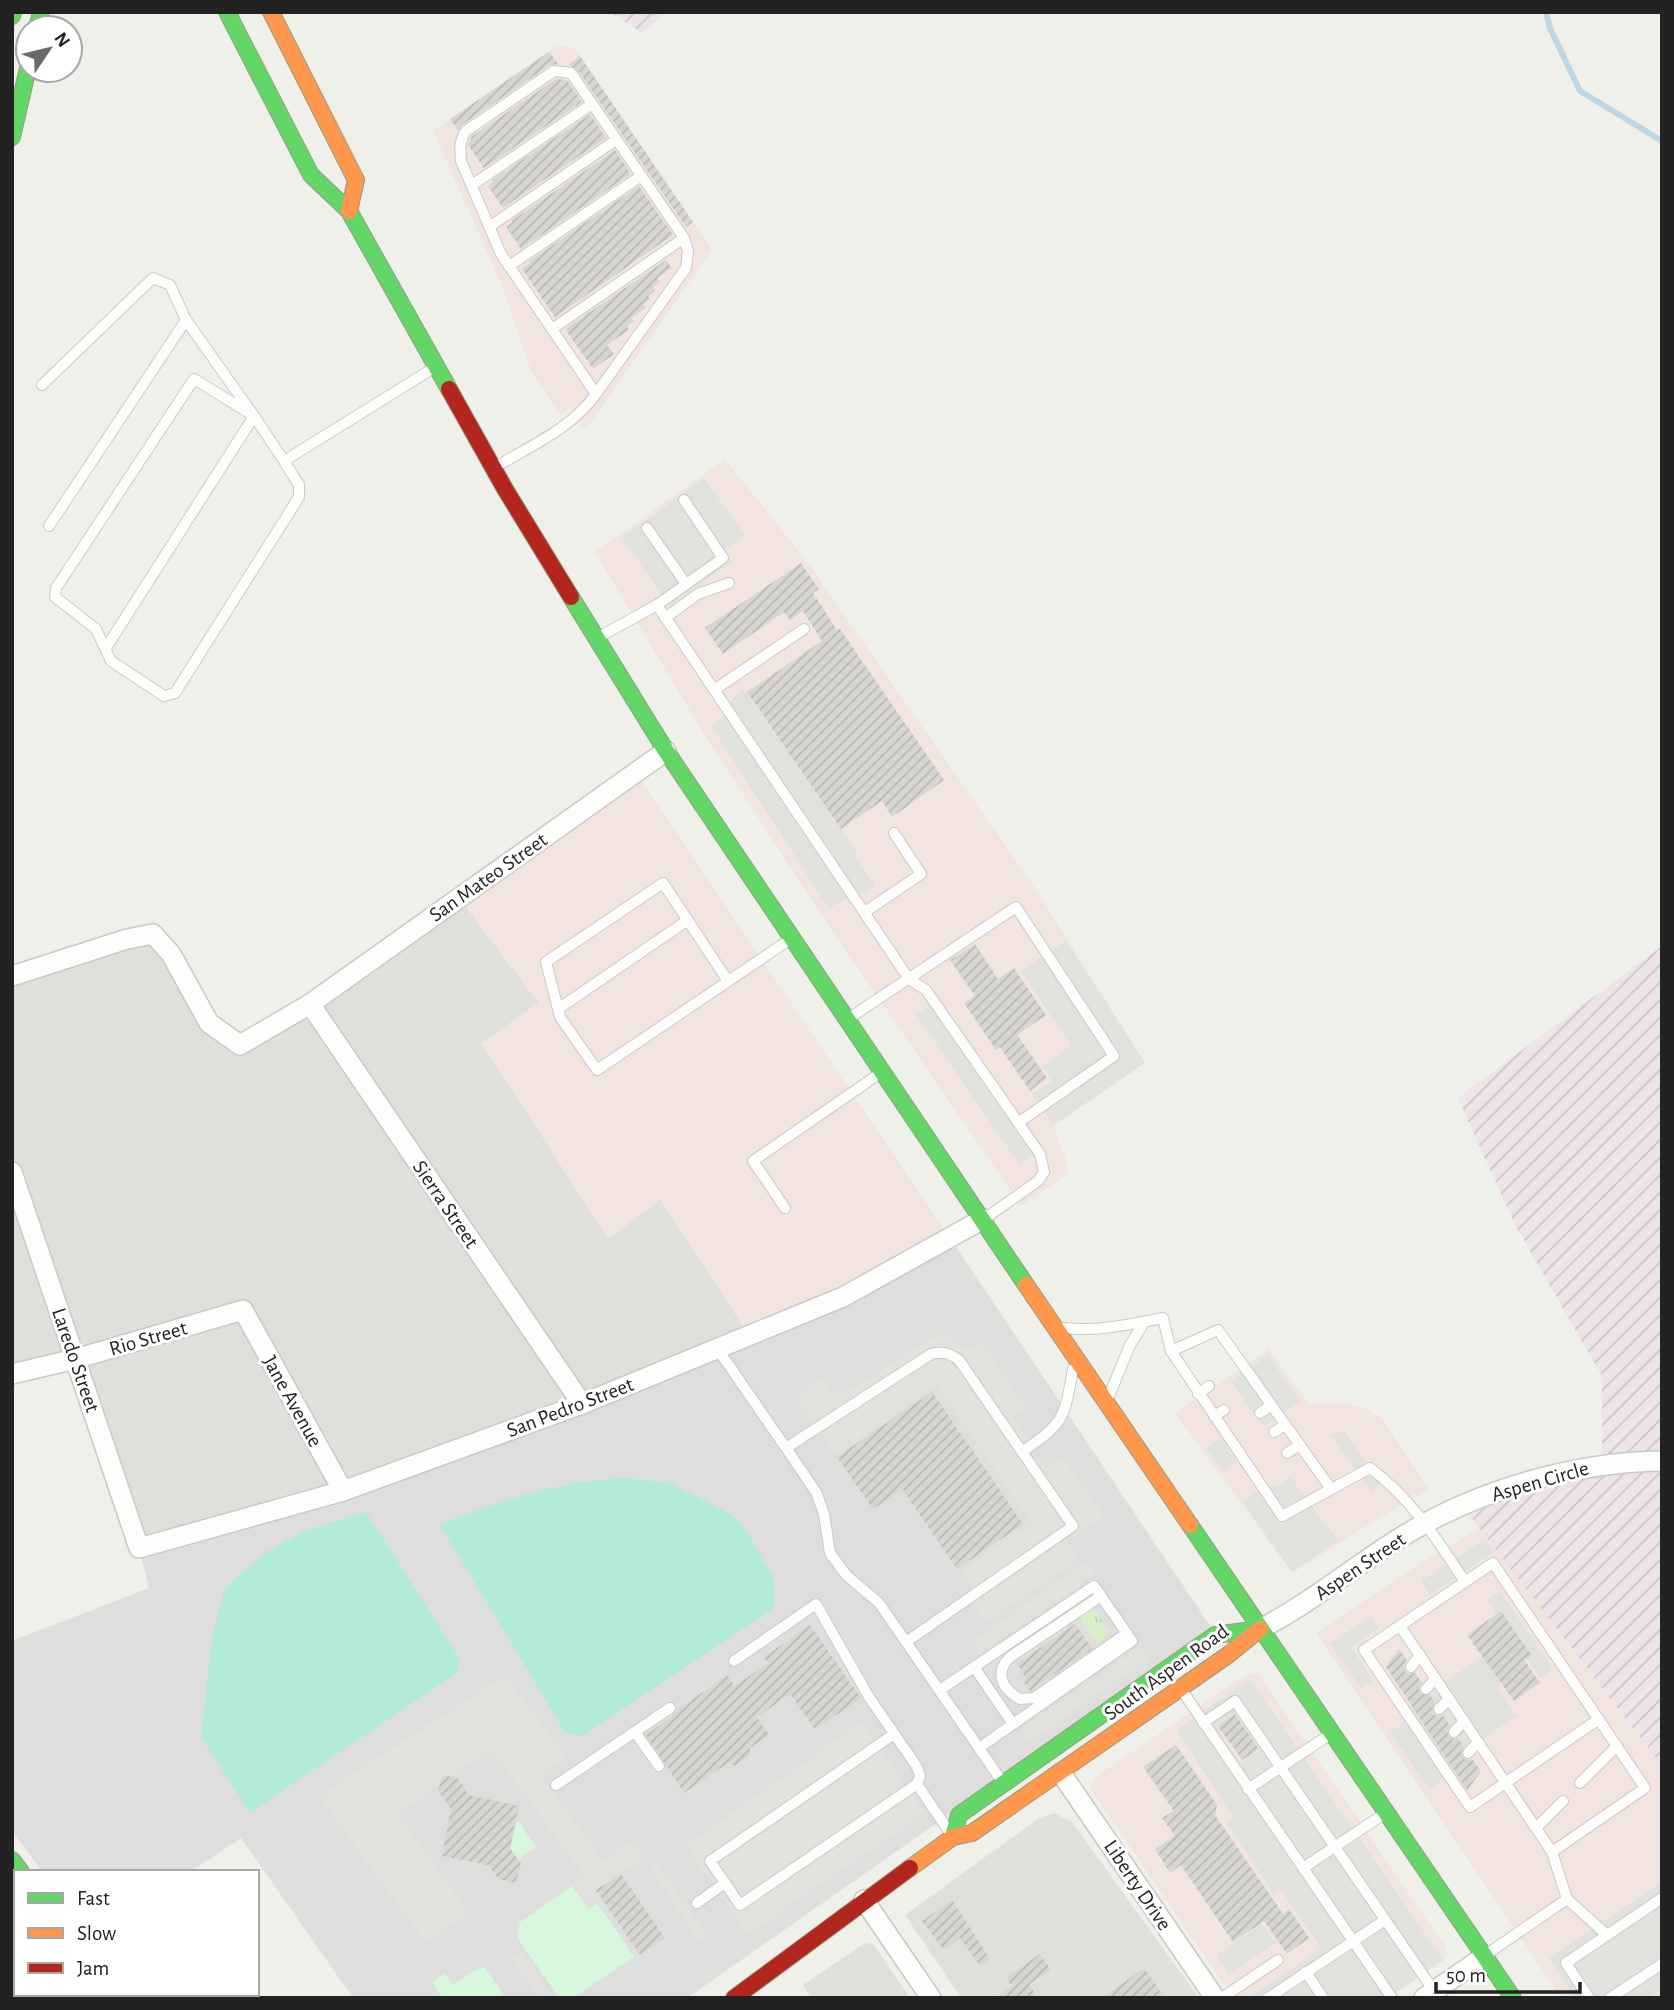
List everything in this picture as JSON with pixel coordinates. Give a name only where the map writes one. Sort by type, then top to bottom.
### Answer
[{"type":"main road","points":[[271,12],[356,180],[349,211]]},
{"type":"main road","points":[[220,17],[223,38],[244,47],[311,175],[349,211],[493,468],[666,751],[1513,1998]]},
{"type":"main road","points":[[12,137],[24,84]]},
{"type":"main road","name":"South Aspen Road","points":[[734,1998],[953,1837],[972,1833],[1017,1803],[1180,1689],[1260,1629]]},
{"type":"main road","name":"South Aspen Road","points":[[953,1837],[959,1815],[1215,1635],[1260,1629]]},
{"type":"street","name":"San Mateo Street","points":[[12,976],[127,939],[153,934],[171,954],[209,1023],[240,1045],[310,1004],[666,751]]},
{"type":"street","name":"Sierra Street","points":[[310,1004],[582,1404]]},
{"type":"street","name":"Laredo Street","points":[[12,1172],[139,1548]]},
{"type":"street","name":"San Pedro Street","points":[[139,1548],[343,1491],[582,1404],[843,1297],[983,1219]]},
{"type":"street","name":"Rio Street","points":[[12,1374],[75,1359],[243,1310]]},
{"type":"street","name":"Jane Avenue","points":[[243,1310],[343,1491]]},
{"type":"street","name":"Aspen Circle","points":[[1461,1504],[1566,1471],[1603,1464],[1662,1461]]},
{"type":"street","name":"Aspen Street","points":[[1260,1629],[1292,1613],[1400,1537],[1461,1504]]},
{"type":"street","name":"Liberty Drive","points":[[1061,1773],[1215,1998]]},
{"type":"street","points":[[864,1900],[931,1998]]},
{"type":"street","points":[[1429,1994],[1485,1956]]},
{"type":"lane","points":[[493,468],[586,409],[597,394],[686,268],[688,251],[684,238],[571,73],[554,71],[466,131],[461,138],[461,161],[509,267],[597,394]]},
{"type":"lane","points":[[472,185],[592,103]]},
{"type":"lane","points":[[489,227],[616,140]]},
{"type":"lane","points":[[509,267],[642,176]]},
{"type":"lane","points":[[552,328],[684,238]]},
{"type":"lane","points":[[42,386],[153,278],[170,285],[186,320],[254,416],[299,485],[299,497],[175,693],[164,696],[111,661],[96,629],[55,597],[56,588],[194,379],[254,416]]},
{"type":"lane","points":[[50,526],[186,320]]},
{"type":"lane","points":[[284,461],[436,366]]},
{"type":"lane","points":[[106,648],[254,416]]},
{"type":"lane","points":[[596,639],[657,605],[723,558],[684,500]]},
{"type":"lane","points":[[647,528],[686,584]]},
{"type":"lane","points":[[665,618],[698,594],[729,583]]},
{"type":"lane","points":[[657,605],[909,979],[926,990],[1040,1154],[1044,1172],[1038,1181],[983,1219]]},
{"type":"lane","points":[[714,690],[804,629]]},
{"type":"lane","points":[[865,912],[921,874],[894,833]]},
{"type":"lane","points":[[728,981],[663,883],[546,961],[560,1017],[597,1070],[792,938]]},
{"type":"lane","points":[[847,1020],[1016,907],[1114,1056],[1018,1123]]},
{"type":"lane","points":[[558,1009],[688,920]]},
{"type":"lane","points":[[785,1208],[754,1161],[882,1072]]},
{"type":"lane","points":[[1057,1327],[1077,1330],[1163,1318],[1171,1352],[1282,1516],[1370,1468],[1394,1485],[1426,1522],[1465,1582]]},
{"type":"lane","points":[[1107,1402],[1130,1345],[1145,1321]]},
{"type":"lane","points":[[1171,1352],[1218,1330],[1331,1489]]},
{"type":"lane","points":[[718,1348],[816,1492],[824,1514],[830,1553],[846,1575],[879,1603],[1017,1803]]},
{"type":"lane","points":[[786,1448],[931,1354],[951,1354],[959,1360],[1073,1526],[906,1642]]},
{"type":"lane","points":[[1022,1452],[1059,1423],[1066,1409],[1075,1354]]},
{"type":"lane","points":[[1232,1371],[1242,1364]]},
{"type":"lane","points":[[1198,1394],[1209,1387]]},
{"type":"lane","points":[[1249,1395],[1259,1389]]},
{"type":"lane","points":[[1260,1413],[1271,1405]]},
{"type":"lane","points":[[1214,1416],[1224,1410]]},
{"type":"lane","points":[[1274,1432],[1285,1425]]},
{"type":"lane","points":[[1226,1435],[1237,1427]]},
{"type":"lane","points":[[1287,1453],[1300,1445]]},
{"type":"lane","points":[[1240,1456],[1251,1448]]},
{"type":"lane","points":[[1253,1474],[1263,1468]]},
{"type":"lane","points":[[1552,1852],[1645,1788],[1599,1719],[1493,1563],[1364,1650],[1395,1689],[1451,1773],[1470,1807],[1599,1719]]},
{"type":"lane","points":[[940,1690],[1094,1586],[1127,1633],[1132,1641],[979,1748]]},
{"type":"lane","points":[[1101,1596],[1004,1663],[1001,1679],[1005,1687],[1020,1699],[1034,1698],[1127,1633]]},
{"type":"lane","points":[[734,1661],[816,1604],[869,1698],[894,1734],[917,1768],[920,1776],[917,1784],[740,1905],[710,1861],[894,1734]]},
{"type":"lane","points":[[1400,1626],[1552,1852],[1567,1899],[1607,1935]]},
{"type":"lane","points":[[1411,1667],[1420,1655]]},
{"type":"lane","points":[[974,1667],[1013,1724]]},
{"type":"lane","points":[[1426,1689],[1436,1679]]},
{"type":"lane","points":[[1180,1689],[1392,1998]]},
{"type":"lane","points":[[1439,1709],[1449,1699]]},
{"type":"lane","points":[[1203,1723],[1235,1701],[1385,1920],[1429,1994]]},
{"type":"lane","points":[[556,1786],[670,1708]]},
{"type":"lane","points":[[1454,1732],[1464,1721]]},
{"type":"lane","points":[[635,1732],[659,1766]]},
{"type":"lane","points":[[1248,1789],[1333,1733]]},
{"type":"lane","points":[[1468,1754],[1478,1742]]},
{"type":"lane","points":[[1580,1783],[1617,1746]]},
{"type":"lane","points":[[917,1784],[953,1837]]},
{"type":"lane","points":[[1536,1828],[1563,1801]]},
{"type":"lane","points":[[1303,1868],[1387,1812]]},
{"type":"lane","points":[[696,1903],[725,1883]]},
{"type":"lane","points":[[1589,1998],[1566,1963],[1662,1898]]},
{"type":"lane","points":[[1485,1956],[1567,1899]]},
{"type":"lane","points":[[1268,1998],[1385,1920]]},
{"type":"lane","points":[[1222,1998],[1279,1960]]},
{"type":"lane","points":[[1610,1998],[1662,1964]]},
{"type":"lane","points":[[1306,1972],[1323,1998]]},
{"type":"shaded area","points":[[610,12],[667,12],[642,33]]},
{"type":"shaded area","points":[[556,46],[575,48],[712,250],[585,431],[570,408],[561,415],[531,371],[502,286],[433,131]]},
{"type":"shaded area","points":[[725,459],[806,560],[1035,888],[1145,1063],[1054,1125],[1067,1161],[1068,1174],[1021,1206],[820,913],[705,736],[595,552]]},
{"type":"shaded area","points":[[704,478],[745,535],[724,550],[732,562],[670,606],[622,538]]},
{"type":"shaded area","points":[[744,689],[858,854],[855,856],[875,886],[863,894],[842,900],[829,909],[711,726],[723,717],[733,697]]},
{"type":"shaded area","points":[[636,773],[950,1238],[749,1335],[660,1199],[608,1238],[481,1043],[539,1003],[459,898]]},
{"type":"shaded area","points":[[459,898],[539,1003],[482,1043],[609,1238],[660,1199],[749,1335],[582,1404],[139,1548],[75,1359],[12,1374],[12,976],[153,934],[209,1023],[240,1044]]},
{"type":"shaded area","points":[[1066,941],[1145,1063],[1054,1125],[1032,1094],[1052,1081],[1042,1066],[1071,1046],[1021,971]]},
{"type":"shaded area","points":[[1662,946],[1662,1766],[1461,1504],[1602,1464],[1602,1376],[1514,1223],[1458,1098]]},
{"type":"shaded area","points":[[930,1006],[1033,1155],[1019,1164],[916,1015]]},
{"type":"shaded area","points":[[950,1238],[1213,1630],[687,1998],[353,1998],[241,1838],[193,1870],[41,1870],[12,1830],[12,1641],[149,1588],[139,1548],[343,1491],[843,1297]]},
{"type":"shaded area","points":[[947,1337],[967,1350],[982,1343],[1026,1408],[1012,1418],[1046,1468],[1062,1457],[1104,1516],[1067,1542],[1079,1558],[985,1622],[977,1610],[969,1584],[961,1573],[1032,1523],[937,1385],[836,1455],[797,1397],[822,1379],[833,1395],[868,1380],[925,1341]]},
{"type":"shaded area","points":[[1269,1349],[1309,1404],[1343,1403],[1364,1408],[1382,1418],[1429,1490],[1292,1573],[1175,1413]]},
{"type":"shaded area","points":[[1268,1355],[1300,1401],[1263,1427],[1231,1381]]},
{"type":"shaded area","points":[[1344,1431],[1382,1484],[1371,1491],[1331,1435]]},
{"type":"shaded area","points":[[1220,1438],[1237,1463],[1223,1472],[1206,1448]]},
{"type":"shaded area","points":[[1291,1477],[1339,1540],[1292,1572],[1242,1501]]},
{"type":"shaded area","points":[[1482,1527],[1662,1764],[1662,1998],[1561,1998],[1316,1633],[1417,1565]]},
{"type":"shaded area","points":[[1485,1539],[1494,1552],[1430,1595],[1421,1581]]},
{"type":"shaded area","points":[[1087,1562],[1096,1574],[980,1653],[972,1641]]},
{"type":"shaded area","points":[[1500,1591],[1553,1669],[1540,1678],[1487,1600]]},
{"type":"shaded area","points":[[1371,1616],[1379,1628],[1351,1647],[1373,1680],[1361,1688],[1330,1644]]},
{"type":"shaded area","points":[[1140,1647],[1149,1660],[1029,1741],[1014,1734]]},
{"type":"shaded area","points":[[1489,1652],[1498,1665],[1499,1690],[1517,1716],[1461,1754],[1444,1779],[1429,1789],[1390,1732],[1402,1724],[1417,1701]]},
{"type":"shaded area","points":[[1258,1673],[1445,1946],[1445,1959],[1388,1998],[1233,1998],[1090,1788],[1095,1777],[1244,1676]]},
{"type":"shaded area","points":[[504,1675],[565,1757],[540,1776],[603,1861],[632,1842],[643,1859],[585,1897],[574,1882],[584,1874],[490,1747],[452,1776],[443,1775],[440,1785],[397,1814],[468,1912],[426,1943],[320,1797]]},
{"type":"shaded area","points":[[1250,1679],[1443,1960],[1388,1998],[1248,1998],[1321,1948],[1280,1889],[1274,1894],[1226,1823],[1233,1817],[1177,1730]],"holes":[[[1239,1711],[1263,1748],[1240,1763],[1216,1727]]]},
{"type":"shaded area","points":[[862,1723],[924,1813],[748,1934],[686,1845]]},
{"type":"shaded area","points":[[1054,1813],[1072,1822],[1199,1998],[961,1998],[905,1915],[1039,1818]]},
{"type":"shaded area","points":[[655,1860],[708,1938],[701,1943],[649,1865]]},
{"type":"shaded area","points":[[1662,1882],[1662,1988],[1648,1998],[1575,1998],[1549,1958]]},
{"type":"shaded area","points":[[1262,1924],[1275,1943],[1229,1974],[1216,1955]]},
{"type":"shaded area","points":[[865,1943],[873,1944],[910,1998],[812,1998],[803,1985]]},
{"type":"shaded area","points":[[522,1952],[553,1998],[539,1998],[512,1959]]},
{"type":"green space","points":[[627,1478],[669,1483],[741,1522],[772,1575],[774,1608],[582,1736],[565,1732],[438,1525],[530,1493],[577,1483]]},
{"type":"green space","points":[[366,1512],[460,1659],[458,1672],[250,1813],[201,1737],[212,1638],[225,1588],[263,1554],[307,1530]]},
{"type":"green space","points":[[1091,1610],[1096,1611],[1109,1633],[1099,1645],[1079,1616]]},
{"type":"green space","points":[[517,1822],[536,1847],[518,1859],[510,1848]]},
{"type":"green space","points":[[572,1886],[589,1909],[597,1903],[634,1957],[573,1998],[559,1998],[517,1937],[520,1922]]},
{"type":"green space","points":[[478,1968],[485,1968],[506,1998],[443,1998],[432,1982],[444,1973],[453,1985]]},
{"type":"building","points":[[549,52],[558,64],[550,65],[458,130],[450,119]]},
{"type":"building","points":[[580,56],[693,222],[686,227],[577,69],[568,65]]},
{"type":"building","points":[[556,79],[567,80],[582,102],[484,168],[468,145],[472,136]]},
{"type":"building","points":[[590,114],[606,138],[503,208],[488,186],[492,180]]},
{"type":"building","points":[[615,150],[631,174],[521,249],[506,227],[513,222],[511,221]]},
{"type":"building","points":[[639,186],[673,235],[555,317],[522,269],[529,261]]},
{"type":"building","points":[[666,260],[672,268],[657,278],[660,282],[653,287],[655,290],[648,296],[650,299],[643,304],[646,308],[631,318],[634,321],[627,326],[629,330],[607,345],[614,354],[593,369],[565,329]]},
{"type":"building","points":[[801,563],[819,589],[813,593],[837,630],[840,629],[944,780],[892,817],[882,801],[841,829],[747,692],[822,641],[803,611],[790,620],[784,612],[723,654],[705,628]]},
{"type":"building","points":[[975,944],[998,979],[1014,968],[1046,1015],[1017,1035],[1047,1078],[1030,1091],[1000,1047],[996,1050],[964,1003],[975,996],[950,960]]},
{"type":"building","points":[[932,1392],[1023,1524],[957,1569],[902,1489],[873,1509],[837,1457]]},
{"type":"building","points":[[1501,1611],[1532,1656],[1525,1661],[1540,1683],[1514,1701],[1467,1635]]},
{"type":"building","points":[[1075,1624],[1092,1649],[1030,1691],[1017,1664]]},
{"type":"building","points":[[810,1625],[861,1698],[815,1729],[790,1694],[757,1717],[769,1735],[750,1748],[750,1755],[735,1766],[728,1763],[684,1793],[646,1735],[727,1675],[735,1686],[768,1663],[764,1657]]},
{"type":"building","points":[[1399,1649],[1407,1660],[1405,1671],[1409,1674],[1415,1673],[1422,1683],[1419,1688],[1421,1694],[1430,1695],[1435,1703],[1433,1714],[1443,1715],[1450,1726],[1447,1731],[1449,1737],[1458,1738],[1464,1747],[1461,1752],[1463,1758],[1472,1759],[1481,1772],[1467,1790],[1386,1667]]},
{"type":"building","points":[[1235,1714],[1259,1749],[1242,1760],[1218,1726]]},
{"type":"building","points":[[1176,1745],[1217,1805],[1215,1815],[1283,1914],[1289,1909],[1309,1938],[1287,1954],[1264,1921],[1233,1942],[1181,1865],[1170,1873],[1155,1849],[1175,1836],[1162,1818],[1174,1811],[1143,1767]]},
{"type":"building","points":[[443,1775],[457,1778],[469,1795],[519,1806],[510,1848],[521,1864],[516,1883],[499,1879],[488,1865],[442,1856],[451,1809],[438,1790]]},
{"type":"building","points":[[621,1874],[665,1938],[640,1955],[596,1890]]},
{"type":"building","points":[[952,1900],[990,1959],[980,1966],[960,1938],[944,1950],[922,1921]]},
{"type":"building","points":[[1040,1954],[1051,1970],[1029,1984],[1038,1998],[995,1998],[1012,1986],[1006,1978]]},
{"type":"building","points":[[1144,1968],[1165,1998],[1102,1998]]},
{"type":"waterway","points":[[1546,12],[1550,28],[1580,91],[1662,141]]},
{"type":"traffic: fast","points":[[12,16],[13,12]]},
{"type":"traffic: fast","points":[[227,12],[311,175],[349,211],[449,389]]},
{"type":"traffic: fast","points":[[12,137],[24,84]]},
{"type":"traffic: fast","points":[[571,597],[666,751],[1026,1285]]},
{"type":"traffic: fast","points":[[1190,1525],[1513,1998]]},
{"type":"traffic: fast","points":[[953,1837],[959,1815],[1215,1635],[1260,1629]]},
{"type":"traffic: fast","points":[[12,1860],[20,1870]]},
{"type":"traffic: slow","points":[[271,12],[356,180],[349,211]]},
{"type":"traffic: slow","points":[[1026,1285],[1190,1525]]},
{"type":"traffic: slow","points":[[910,1868],[953,1837],[972,1833],[1228,1655],[1260,1629]]},
{"type":"traffic: jam","points":[[449,389],[505,489],[571,597]]},
{"type":"traffic: jam","points":[[734,1998],[910,1868]]}]
